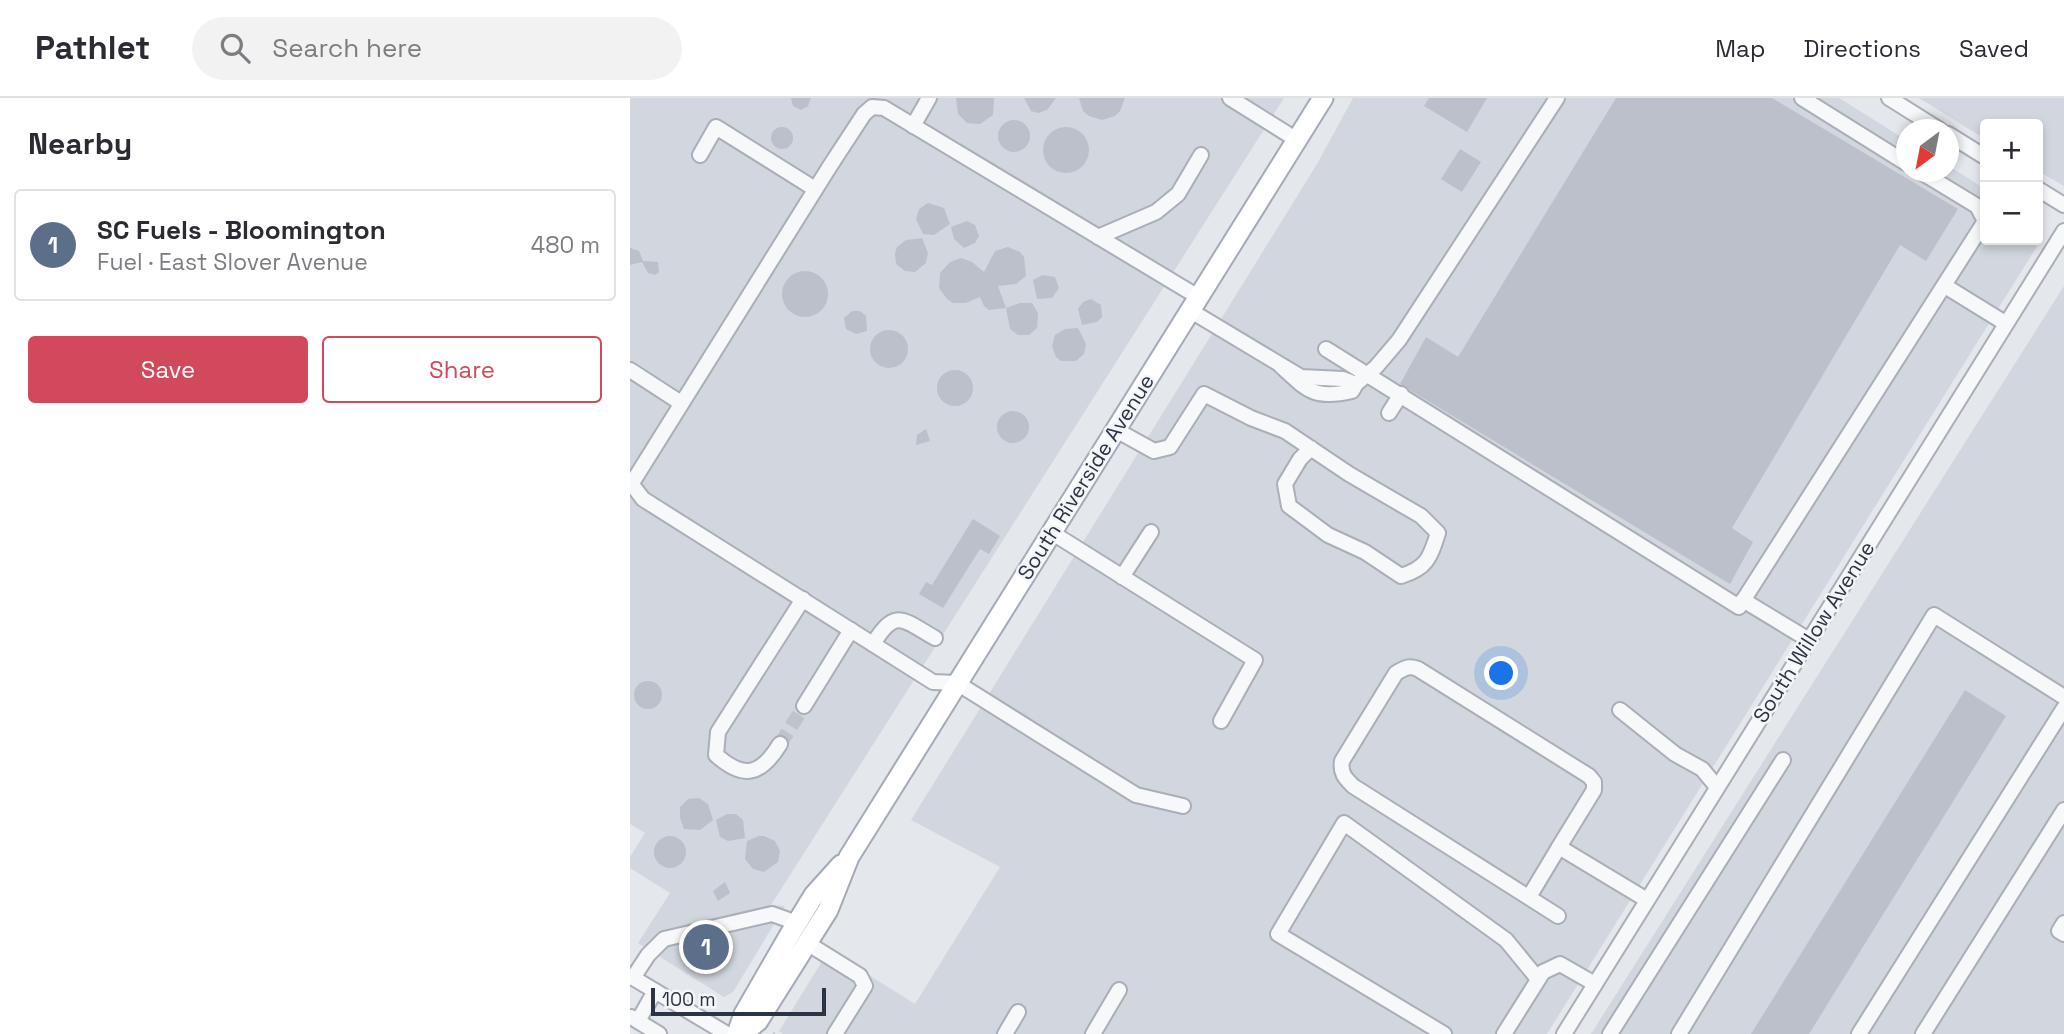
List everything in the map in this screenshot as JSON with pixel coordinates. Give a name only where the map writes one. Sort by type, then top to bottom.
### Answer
[{"type":"main road","name":"South Riverside Avenue","points":[[739,1034],[758,1021],[828,910],[849,857],[1323,98]]},
{"type":"main road","name":"South Riverside Avenue","points":[[739,1034],[744,1014],[814,895],[849,857]]},
{"type":"street","points":[[912,125],[929,98]]},
{"type":"street","points":[[1230,98],[1297,140]]},
{"type":"street","points":[[1183,806],[1136,795],[957,683],[933,681],[643,499],[631,482],[815,189],[864,114],[872,107],[884,108],[1098,237],[1281,366],[1307,390],[1331,396],[1352,391],[1399,340],[1557,98]]},
{"type":"street","points":[[1802,98],[1896,157]]},
{"type":"street","points":[[1889,98],[1922,119]]},
{"type":"street","points":[[700,155],[716,127],[815,189]]},
{"type":"street","points":[[1959,141],[1980,154]]},
{"type":"street","points":[[1098,237],[1156,212],[1178,194],[1201,155]]},
{"type":"street","points":[[1326,349],[1739,607],[1985,220],[1977,206],[1937,182]]},
{"type":"street","points":[[2043,192],[2064,205]]},
{"type":"street","name":"South Willow Avenue","points":[[1564,1034],[2064,231]]},
{"type":"street","points":[[1944,286],[2005,323]]},
{"type":"street","points":[[630,370],[681,403]]},
{"type":"street","points":[[1116,430],[1154,451],[1170,447],[1204,394],[1251,418],[1285,431],[1311,447],[1349,474],[1421,516],[1438,533],[1430,559],[1416,571],[1401,576],[1365,552],[1328,536],[1289,506],[1285,484],[1311,447]]},
{"type":"street","points":[[1388,413],[1401,394]]},
{"type":"street","points":[[1051,532],[1255,660],[1221,721]]},
{"type":"street","points":[[1122,577],[1151,532]]},
{"type":"street","points":[[780,744],[768,762],[740,772],[716,755],[718,732],[803,600]]},
{"type":"street","points":[[1743,600],[1809,640]]},
{"type":"street","points":[[1679,1034],[1934,615],[2064,696]]},
{"type":"street","points":[[873,644],[885,625],[897,619],[906,621],[935,638]]},
{"type":"street","points":[[804,706],[852,630]]},
{"type":"street","points":[[1529,897],[1594,790],[1594,782],[1589,776],[1418,669],[1411,666],[1396,673],[1342,761],[1341,770],[1345,777],[1353,786],[1558,916]]},
{"type":"street","points":[[1859,1034],[2064,708]]},
{"type":"street","points":[[1620,710],[1675,754],[1702,769],[1717,787]]},
{"type":"street","points":[[1610,1034],[1783,760]]},
{"type":"street","points":[[1923,1034],[2064,810]]},
{"type":"street","points":[[1444,1034],[1278,934],[1345,823],[1506,940],[1538,979]]},
{"type":"street","points":[[1559,847],[1647,900]]},
{"type":"street","points":[[727,1034],[632,977],[664,939],[772,914],[797,923]]},
{"type":"street","points":[[2064,923],[2059,931],[2064,934]]},
{"type":"street","points":[[807,943],[860,976],[865,986],[835,1034]]},
{"type":"street","points":[[1503,1034],[1543,972],[1560,964],[1595,984]]},
{"type":"street","points":[[654,990],[634,1019],[659,1034]]},
{"type":"street","points":[[1093,1034],[1119,990]]},
{"type":"street","points":[[1005,1034],[1018,1012]]},
{"type":"shaded area","points":[[630,98],[1284,98],[771,905],[785,906],[733,992],[724,997],[638,943],[670,893],[630,868],[630,857],[645,833],[630,824]]},
{"type":"shaded area","points":[[1353,98],[1839,98],[1896,134],[1896,182],[1959,182],[1959,172],[1980,186],[1980,245],[2038,245],[1547,1034],[783,1034],[779,1031],[829,950],[915,1004],[1000,867],[911,820],[1317,164]]},
{"type":"shaded area","points":[[1919,98],[2064,98],[2064,186],[2043,174],[2043,119],[1980,119],[1980,136],[1959,123],[1959,119],[1953,119]]},
{"type":"shaded area","points":[[2064,286],[2064,1034],[1591,1034]]},
{"type":"building","points":[[791,98],[811,98],[808,106],[801,110],[793,106]]},
{"type":"building","points":[[956,98],[994,98],[993,115],[980,124],[967,123],[958,114]]},
{"type":"building","points":[[1024,98],[1056,98],[1047,110],[1038,113],[1031,111]]},
{"type":"building","points":[[1079,98],[1125,98],[1115,116],[1102,120],[1083,111]]},
{"type":"building","points":[[1429,98],[1487,98],[1467,132],[1424,106]]},
{"type":"building","points":[[1616,98],[1772,98],[1896,172],[1896,182],[1913,182],[1958,209],[1926,261],[1900,245],[1732,528],[1753,542],[1730,584],[1400,384],[1426,337],[1458,357]]},
{"type":"building","points":[[1014,120],[1026,124],[1030,136],[1026,148],[1014,152],[1002,148],[998,136],[1002,124]]},
{"type":"building","points":[[782,127],[790,130],[793,138],[790,146],[782,149],[774,146],[771,138],[774,130]]},
{"type":"building","points":[[1066,127],[1082,134],[1089,150],[1082,166],[1066,173],[1050,166],[1043,150],[1050,134]]},
{"type":"building","points":[[1460,149],[1481,162],[1462,192],[1441,179]]},
{"type":"building","points":[[928,203],[944,208],[950,224],[934,235],[923,234],[916,219],[919,209]]},
{"type":"building","points":[[967,221],[975,225],[979,236],[975,243],[964,248],[954,239],[951,227]]},
{"type":"building","points":[[922,238],[928,253],[926,263],[915,272],[905,271],[896,264],[897,247],[906,240]]},
{"type":"building","points":[[1008,247],[1020,252],[1024,257],[1026,276],[1016,284],[998,286],[1006,308],[989,310],[980,297],[966,303],[953,303],[939,288],[940,273],[950,262],[961,258],[972,262],[984,272],[995,251]]},
{"type":"building","points":[[630,248],[639,251],[643,261],[658,262],[659,272],[655,275],[648,273],[642,262],[630,265]]},
{"type":"building","points":[[805,271],[822,277],[828,294],[822,311],[805,317],[788,311],[782,294],[788,277]]},
{"type":"building","points":[[1043,275],[1055,277],[1059,288],[1052,298],[1037,299],[1033,280]]},
{"type":"building","points":[[1091,299],[1101,305],[1102,317],[1097,322],[1082,325],[1078,309],[1083,302]]},
{"type":"building","points":[[1020,303],[1032,303],[1038,313],[1037,328],[1029,335],[1018,335],[1010,329],[1006,308]]},
{"type":"building","points":[[852,311],[860,311],[866,316],[867,331],[856,334],[846,329],[844,318]]},
{"type":"building","points":[[1078,328],[1086,344],[1084,354],[1076,361],[1061,361],[1056,357],[1052,346],[1055,335],[1065,329]]},
{"type":"building","points":[[889,330],[903,335],[908,349],[903,363],[889,368],[875,363],[870,349],[875,335]]},
{"type":"building","points":[[955,370],[968,375],[973,388],[968,401],[955,406],[942,401],[937,388],[942,375]]},
{"type":"building","points":[[1013,411],[1024,416],[1029,427],[1024,438],[1013,443],[1002,438],[997,427],[1002,416]]},
{"type":"building","points":[[926,429],[930,441],[916,445],[917,435]]},
{"type":"building","points":[[973,519],[1000,536],[989,554],[980,549],[943,608],[919,594],[926,582],[932,585]]},
{"type":"building","points":[[648,681],[658,685],[662,695],[658,705],[648,709],[638,705],[634,695],[638,685]]},
{"type":"building","points":[[1965,690],[2006,716],[1809,1034],[1751,1034]]},
{"type":"building","points":[[699,798],[708,804],[713,820],[700,830],[684,829],[680,807],[688,799]]},
{"type":"building","points":[[727,814],[736,814],[743,820],[745,838],[728,841],[720,837],[716,820]]},
{"type":"building","points":[[670,836],[682,840],[686,852],[682,864],[670,868],[658,864],[654,852],[658,840]]},
{"type":"building","points":[[759,836],[775,841],[780,851],[778,862],[764,872],[753,869],[745,859],[747,841]]},
{"type":"building","points":[[725,882],[730,893],[718,901],[713,891]]},
{"type":"tunnel","points":[[780,744],[804,706]]},
{"type":"place","name":"SC Fuels - Bloomington","points":[[706,947]]}]
